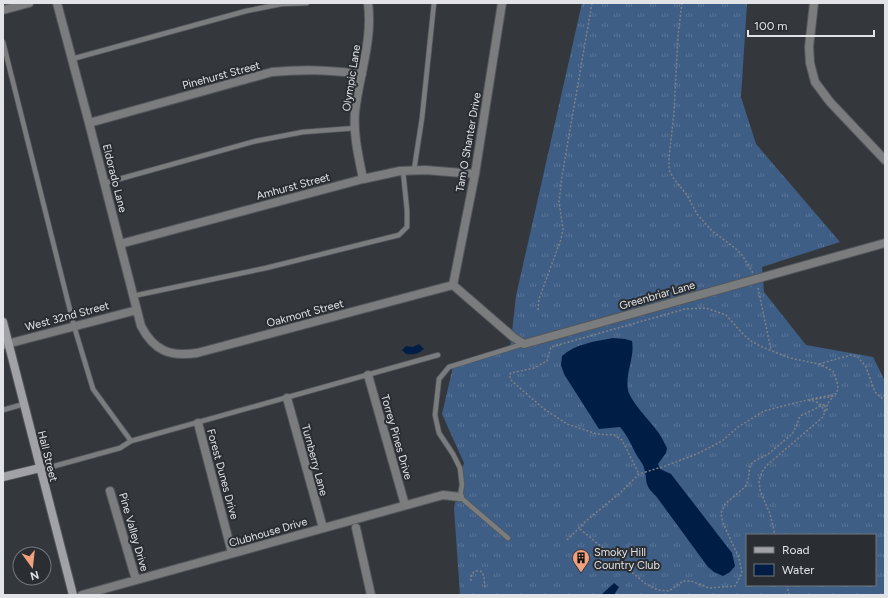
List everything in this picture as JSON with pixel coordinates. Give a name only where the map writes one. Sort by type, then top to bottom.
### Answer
[{"type":"street","points":[[3,10],[29,3]]},
{"type":"street","name":"Eldorado Lane","points":[[57,3],[105,183],[140,326],[147,338],[162,350]]},
{"type":"street","name":"Olympic Lane","points":[[363,179],[358,154],[355,114],[368,47],[368,3]]},
{"type":"street","name":"Tam O Shanter Drive","points":[[452,285],[475,174],[502,3]]},
{"type":"street","points":[[814,3],[809,47],[810,63],[816,82],[830,102],[885,160]]},
{"type":"street","name":"Pinehurst Street","points":[[89,123],[272,72],[301,69],[332,70],[362,74]]},
{"type":"street","name":"Amhurst Street","points":[[120,244],[363,179],[403,171],[426,170],[475,174]]},
{"type":"street","name":"Greenbriar Lane","points":[[524,344],[885,243]]},
{"type":"street","points":[[452,285],[513,337],[524,344]]},
{"type":"street","name":"Oakmont Street","points":[[162,350],[183,355],[198,353],[452,285]]},
{"type":"street","name":"West 32nd Street","points":[[6,344],[137,310]]},
{"type":"street","name":"Hall Street","points":[[3,322],[6,344],[24,404],[73,595]]},
{"type":"street","name":"Torrey Pines Drive","points":[[368,375],[405,505]]},
{"type":"street","name":"Turnberry Lane","points":[[287,398],[323,528]]},
{"type":"street","name":"Forest Dunes Drive","points":[[198,423],[232,553]]},
{"type":"street","points":[[3,477],[40,469]]},
{"type":"street","name":"Pine Valley Drive","points":[[110,491],[136,580]]},
{"type":"street","name":"Clubhouse Drive","points":[[82,595],[443,495],[460,497]]},
{"type":"street","points":[[356,528],[371,595]]},
{"type":"lane","points":[[72,59],[246,11],[281,4],[307,3]]},
{"type":"lane","points":[[414,170],[422,118],[434,3]]},
{"type":"lane","points":[[3,42],[74,326],[93,389],[131,441]]},
{"type":"lane","points":[[105,183],[256,141],[303,132],[356,128]]},
{"type":"lane","points":[[133,296],[266,268],[399,235],[407,227],[407,210],[403,171]]},
{"type":"lane","points":[[508,538],[460,497],[462,485],[460,468],[453,454],[439,433],[435,415],[439,379],[449,367],[524,344]]},
{"type":"lane","points":[[40,469],[120,448],[131,441],[438,355]]},
{"type":"lane","points":[[3,410],[24,404]]},
{"type":"path","points":[[538,310],[539,299],[561,239],[563,229],[559,202],[562,176],[592,3]]},
{"type":"path","points":[[682,3],[678,35],[669,170],[674,179],[687,195],[698,214],[712,231],[735,248],[750,267],[756,279],[771,350]]},
{"type":"path","points":[[567,540],[586,521],[621,492],[642,472],[665,466],[697,454],[722,442],[738,427],[764,411],[832,395],[836,392],[838,385],[833,371],[819,364],[790,358],[762,347],[744,335],[726,315],[706,308],[685,309],[551,347],[547,361],[534,368],[511,373],[509,375],[512,381],[544,409],[567,424],[597,434],[614,435],[622,440],[639,474]]},
{"type":"path","points":[[819,364],[851,355],[858,357],[866,367],[876,392],[885,401]]},
{"type":"path","points":[[810,400],[816,397],[832,395]]},
{"type":"path","points":[[775,534],[770,514],[760,490],[759,481],[762,472],[770,463],[823,417],[827,404],[833,397],[832,395]]},
{"type":"path","points":[[824,398],[825,411]]},
{"type":"path","points":[[810,400],[817,402],[825,411]]},
{"type":"path","points":[[579,529],[646,584],[658,590],[669,591],[683,581],[691,581],[709,588],[735,586],[742,573],[739,558],[721,518],[722,509],[729,500],[745,487],[748,481],[750,465],[756,460],[767,455],[792,434],[800,416],[825,404]]},
{"type":"path","points":[[472,581],[471,574],[473,572],[482,572],[485,589]]},
{"type":"green space","name":"Smoky Hill Country Club","points":[[582,3],[747,3],[741,97],[756,144],[840,242],[762,267],[764,292],[806,345],[873,357],[885,381],[885,595],[460,595],[454,508],[464,463],[442,414],[453,367],[510,350],[516,296]]},
{"type":"water","points":[[613,338],[632,341],[633,347],[627,384],[628,390],[633,400],[659,434],[667,448],[666,453],[658,464],[660,469],[671,474],[732,553],[735,566],[730,572],[723,576],[714,572],[708,567],[649,488],[646,482],[643,465],[620,427],[599,429],[564,374],[561,365],[562,356],[567,352],[579,346]]},
{"type":"water","points":[[419,344],[424,349],[418,353],[406,354],[402,350],[406,346],[413,347]]},
{"type":"water","points":[[614,583],[619,587],[614,595],[601,595]]},
{"type":"place","name":"Smoky Hill Country Club","points":[[581,573]]}]
